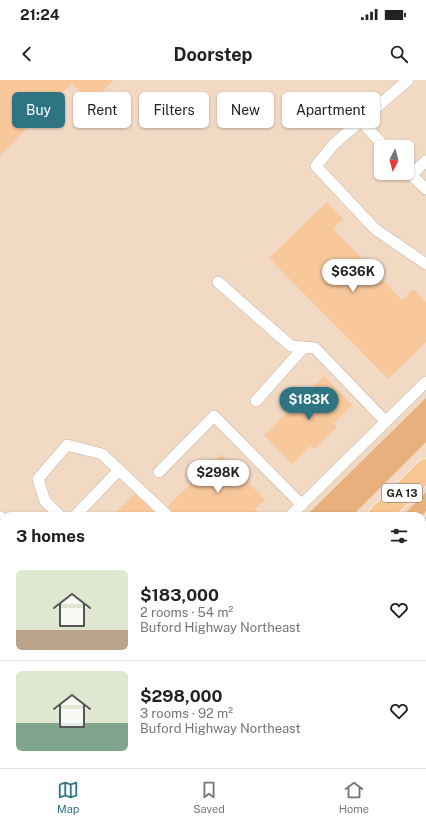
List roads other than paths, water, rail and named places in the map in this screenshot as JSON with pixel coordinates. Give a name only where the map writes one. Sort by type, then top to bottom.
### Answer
[{"type":"main road","name":"GA 13","points":[[383,512],[426,470]]},
{"type":"lane","points":[[380,104],[408,80]]},
{"type":"lane","points":[[353,128],[334,144],[316,166],[375,229],[426,264]]},
{"type":"lane","points":[[367,128],[379,140]]},
{"type":"lane","points":[[414,169],[426,161]]},
{"type":"lane","points":[[414,178],[426,189]]},
{"type":"lane","points":[[218,282],[291,346],[315,348],[386,422]]},
{"type":"lane","points":[[256,401],[304,347]]},
{"type":"lane","points":[[294,512],[426,382]]},
{"type":"lane","points":[[159,472],[214,416],[302,505]]},
{"type":"lane","points":[[56,512],[45,501],[38,479],[67,445],[102,454],[164,512]]},
{"type":"lane","points":[[79,512],[119,470]]}]
